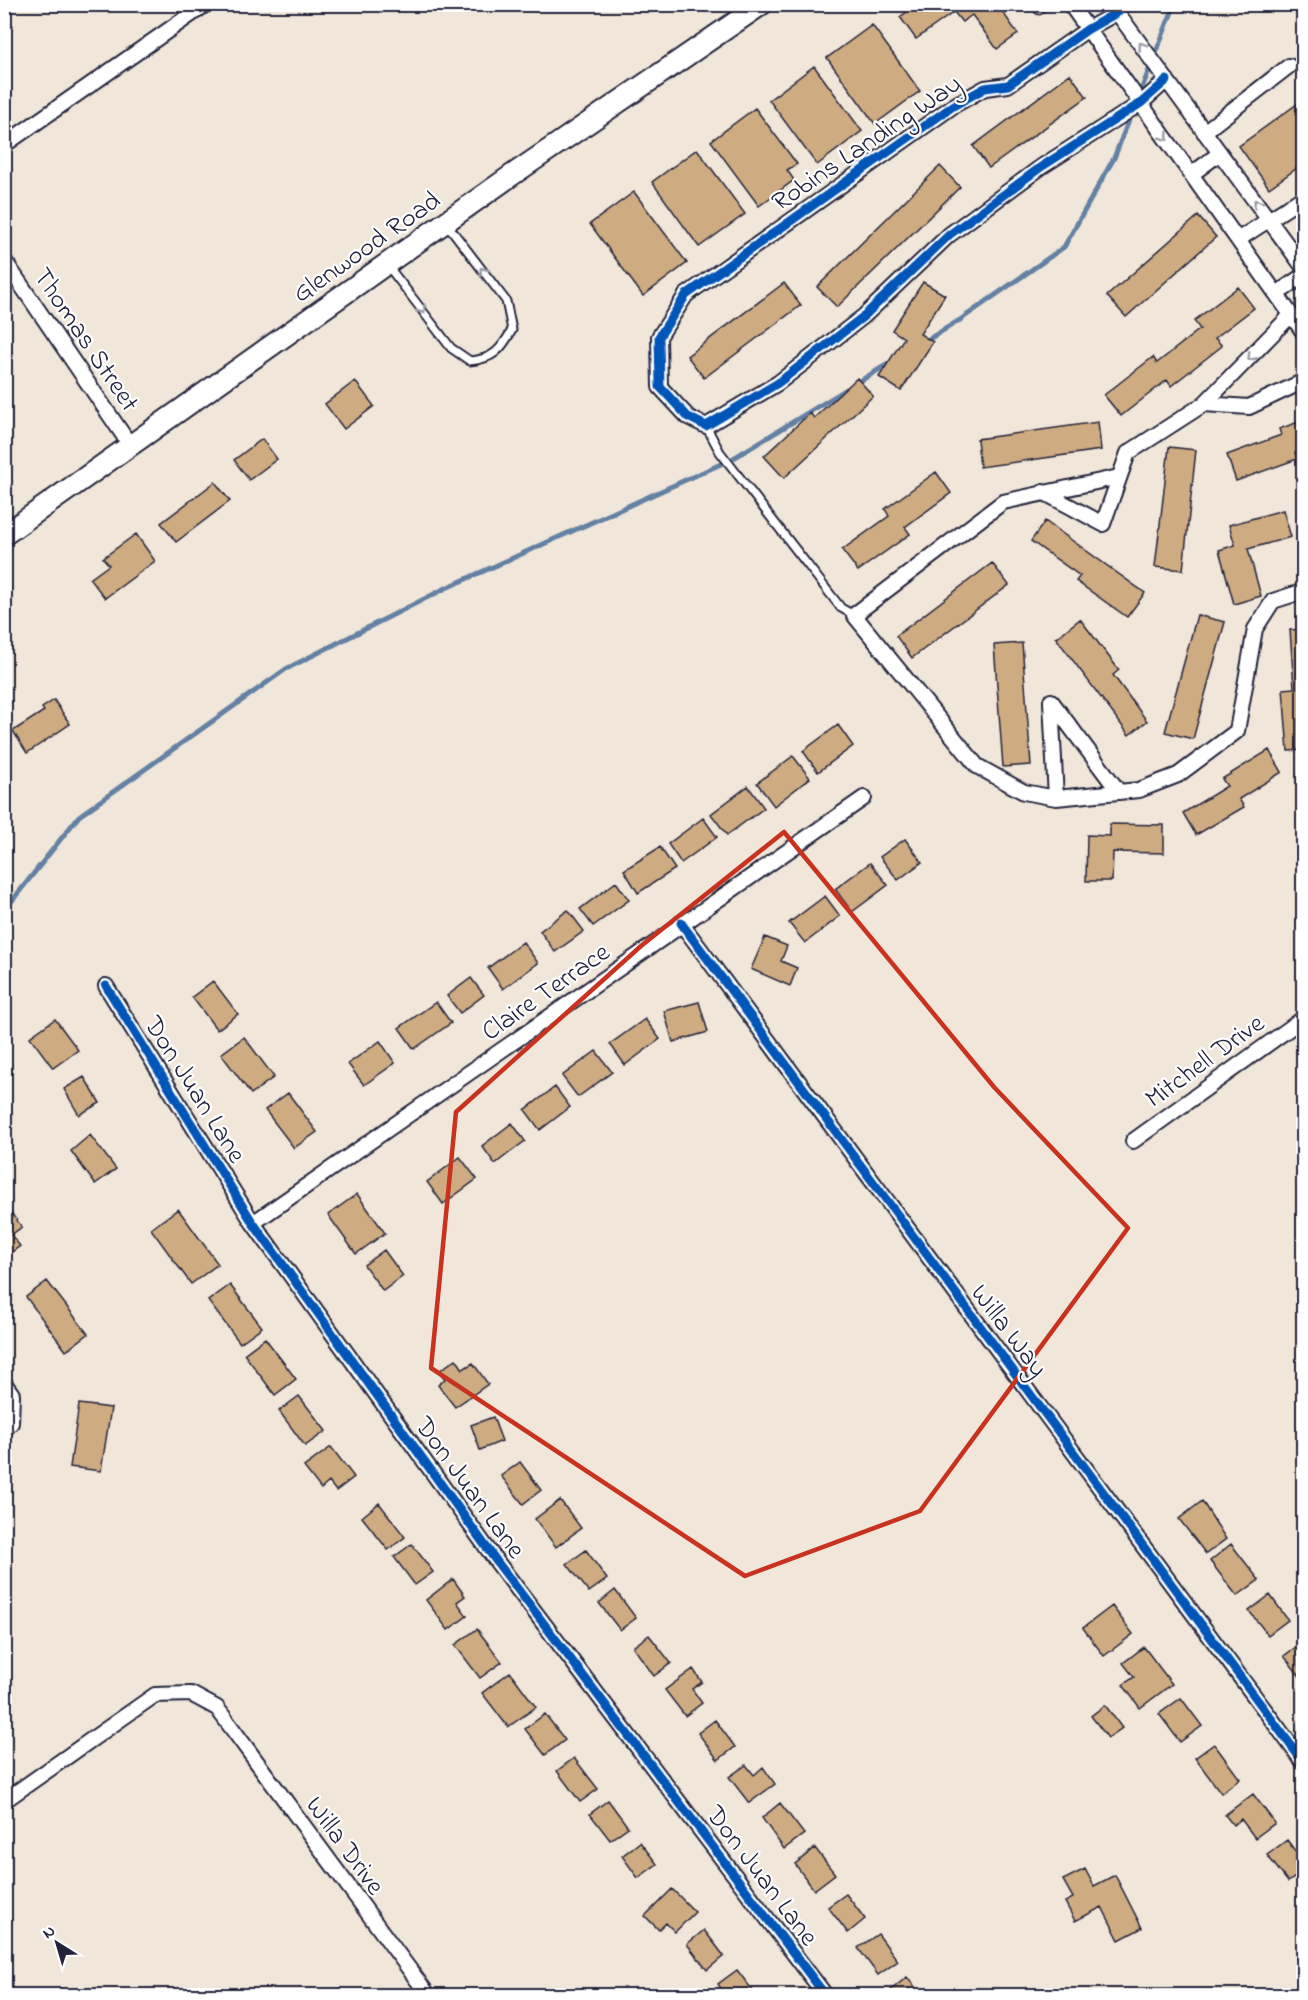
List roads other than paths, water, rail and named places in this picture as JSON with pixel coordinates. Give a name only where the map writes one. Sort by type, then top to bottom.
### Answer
[{"type":"main road","name":"Glenwood Road","points":[[4,535],[446,222],[762,4]]},
{"type":"street","points":[[4,145],[206,4]]},
{"type":"street","points":[[1070,4],[1304,333]]},
{"type":"street","name":"Robins Landing Way","points":[[706,426],[688,417],[660,387],[659,337],[686,295],[953,106],[985,88],[1008,85],[1115,8],[1304,268]]},
{"type":"street","points":[[1204,132],[1289,66]]},
{"type":"street","points":[[706,426],[778,382],[864,316],[949,235],[1041,167],[1141,103],[1167,80]]},
{"type":"street","points":[[1192,174],[1220,153]]},
{"type":"street","points":[[1239,239],[1304,197]]},
{"type":"street","name":"Thomas Street","points":[[4,260],[130,445]]},
{"type":"street","points":[[1278,294],[1304,275]]},
{"type":"street","points":[[1043,492],[1103,524],[1128,453],[1204,404],[1291,315]]},
{"type":"street","points":[[1204,404],[1249,407],[1304,381]]},
{"type":"street","points":[[1119,477],[1003,502],[854,615],[977,766],[1024,792],[1056,798],[1139,790],[1178,775],[1237,731],[1255,629],[1273,601],[1304,591]]},
{"type":"street","points":[[1056,798],[1051,700],[1119,792]]},
{"type":"street","name":"Claire Terrace","points":[[253,1223],[514,1043],[681,923],[864,798]]},
{"type":"street","name":"Willa Way","points":[[681,923],[1304,1763]]},
{"type":"street","name":"Don Juan Lane","points":[[106,986],[253,1223],[497,1562],[826,1995]]},
{"type":"street","name":"Mitchell Drive","points":[[1133,1141],[1304,1018]]},
{"type":"street","points":[[4,1383],[12,1394],[11,1423],[4,1430]]},
{"type":"street","name":"Willa Drive","points":[[4,1801],[154,1695],[191,1694],[217,1708],[429,1995]]},
{"type":"lane","points":[[387,264],[451,348],[470,361],[484,360],[501,351],[512,330],[506,301],[446,222]]},
{"type":"lane","points":[[706,426],[720,452],[841,608],[854,615]]},
{"type":"waterway","points":[[1138,98],[1175,4]]},
{"type":"waterway","points":[[924,342],[960,320],[1064,247],[1114,158],[1132,112]]},
{"type":"waterway","points":[[855,384],[893,361]]},
{"type":"waterway","points":[[4,911],[79,816],[286,669],[446,588],[732,459],[847,389]]}]
